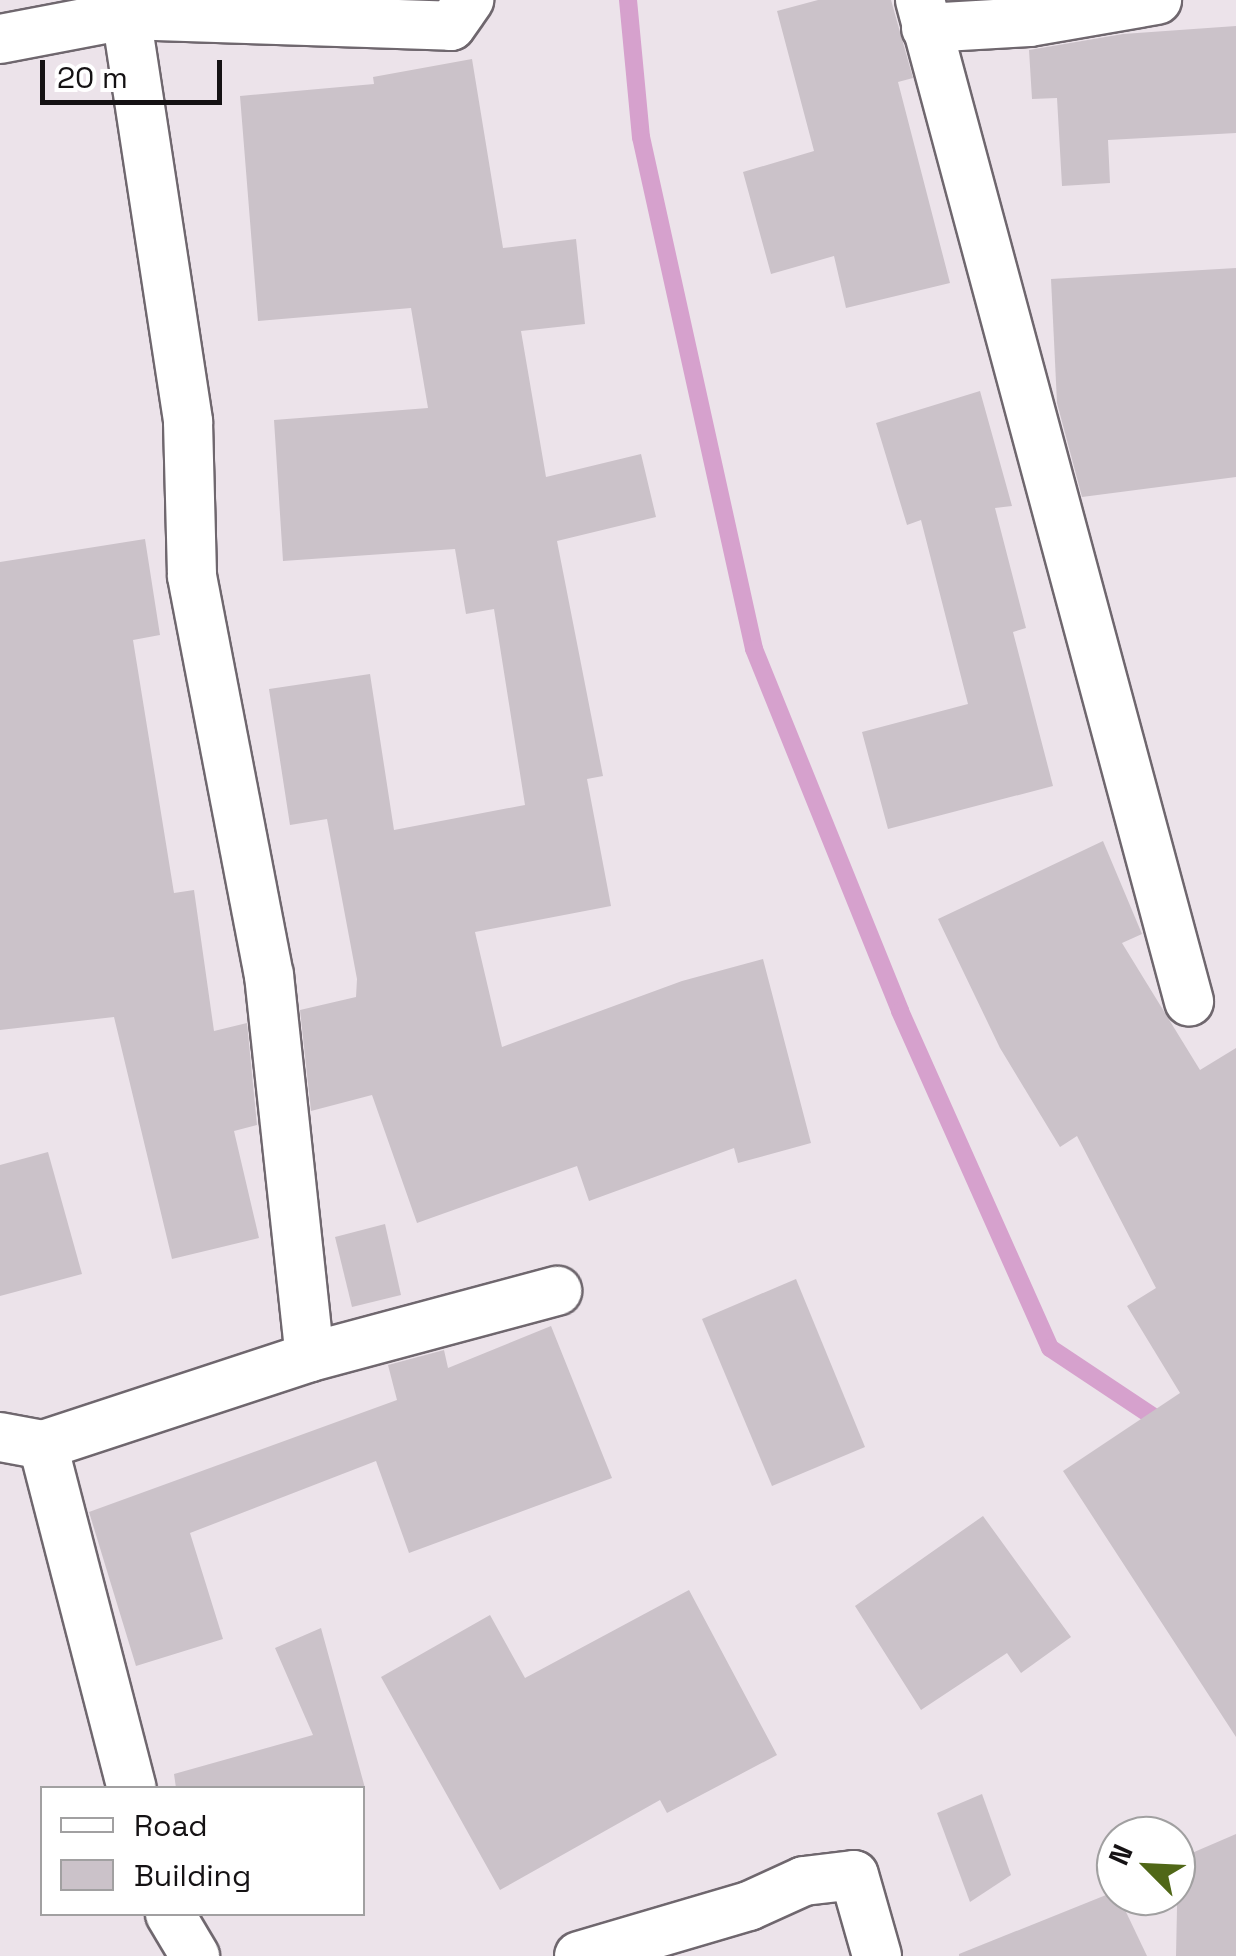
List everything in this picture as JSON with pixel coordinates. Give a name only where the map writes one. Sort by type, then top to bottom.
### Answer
[{"type":"street","points":[[0,40],[126,14],[451,26],[469,0]]},
{"type":"street","points":[[1157,0],[1029,22],[923,14],[1189,1001]]},
{"type":"street","points":[[126,14],[188,422],[192,576],[269,975],[310,1357]]},
{"type":"street","points":[[131,1786],[22,1441],[310,1357],[557,1291]]},
{"type":"street","points":[[579,1956],[749,1906],[804,1881],[854,1875],[876,1956]]},
{"type":"street","points":[[171,1916],[195,1956]]},
{"type":"building","points":[[818,0],[891,0],[913,78],[898,82],[950,283],[846,308],[834,256],[771,274],[743,172],[814,151],[777,11]]},
{"type":"building","points":[[1236,26],[1236,133],[1108,140],[1110,183],[1062,186],[1057,98],[1032,99],[1029,50],[1123,34]]},
{"type":"building","points":[[472,59],[503,248],[576,239],[585,324],[521,331],[546,477],[641,454],[656,517],[557,541],[603,776],[587,779],[611,906],[475,932],[502,1047],[682,981],[763,959],[811,1143],[738,1163],[734,1148],[589,1201],[577,1166],[417,1223],[372,1095],[311,1111],[300,1010],[356,997],[357,979],[327,819],[290,825],[269,689],[370,674],[394,830],[525,805],[494,609],[466,614],[455,549],[283,561],[274,420],[428,408],[411,308],[258,321],[240,96],[374,84],[373,77]]},
{"type":"building","points":[[1236,268],[1236,477],[1082,497],[1057,403],[1051,279]]},
{"type":"building","points":[[980,391],[1012,506],[995,508],[1026,628],[1013,632],[1053,786],[888,829],[862,732],[968,704],[921,520],[907,525],[876,423]]},
{"type":"building","points":[[145,539],[160,635],[133,640],[174,893],[194,890],[214,1031],[247,1023],[257,1125],[234,1131],[259,1238],[172,1259],[114,1017],[0,1030],[0,562]]},
{"type":"building","points":[[1103,841],[1142,934],[1122,943],[1200,1070],[1236,1048],[1236,1737],[1063,1471],[1180,1393],[1127,1306],[1156,1288],[1077,1136],[1060,1147],[1000,1048],[938,919]]},
{"type":"building","points":[[48,1152],[82,1274],[0,1296],[0,1165]]},
{"type":"building","points":[[385,1224],[401,1295],[352,1307],[335,1237]]},
{"type":"building","points":[[796,1279],[865,1447],[772,1486],[702,1319]]},
{"type":"building","points":[[551,1326],[612,1478],[409,1553],[376,1461],[190,1533],[223,1639],[136,1666],[89,1512],[397,1400],[388,1365],[444,1350],[448,1368]]},
{"type":"building","points":[[983,1516],[1071,1637],[1021,1673],[1007,1653],[921,1710],[855,1606]]},
{"type":"building","points":[[689,1590],[777,1755],[667,1813],[660,1800],[500,1890],[381,1677],[490,1615],[525,1678]]},
{"type":"building","points":[[321,1628],[364,1786],[176,1786],[174,1774],[313,1735],[275,1648]]},
{"type":"building","points":[[982,1794],[1011,1875],[970,1902],[937,1813]]},
{"type":"building","points":[[1236,1834],[1236,1956],[1176,1956],[1177,1916],[1196,1916],[1196,1851]]},
{"type":"building","points":[[1096,1899],[1096,1916],[1128,1916],[1147,1956],[959,1956]]},
{"type":"waterway","points":[[628,0],[641,137],[754,649],[900,1011],[1050,1348],[1169,1427]]}]
